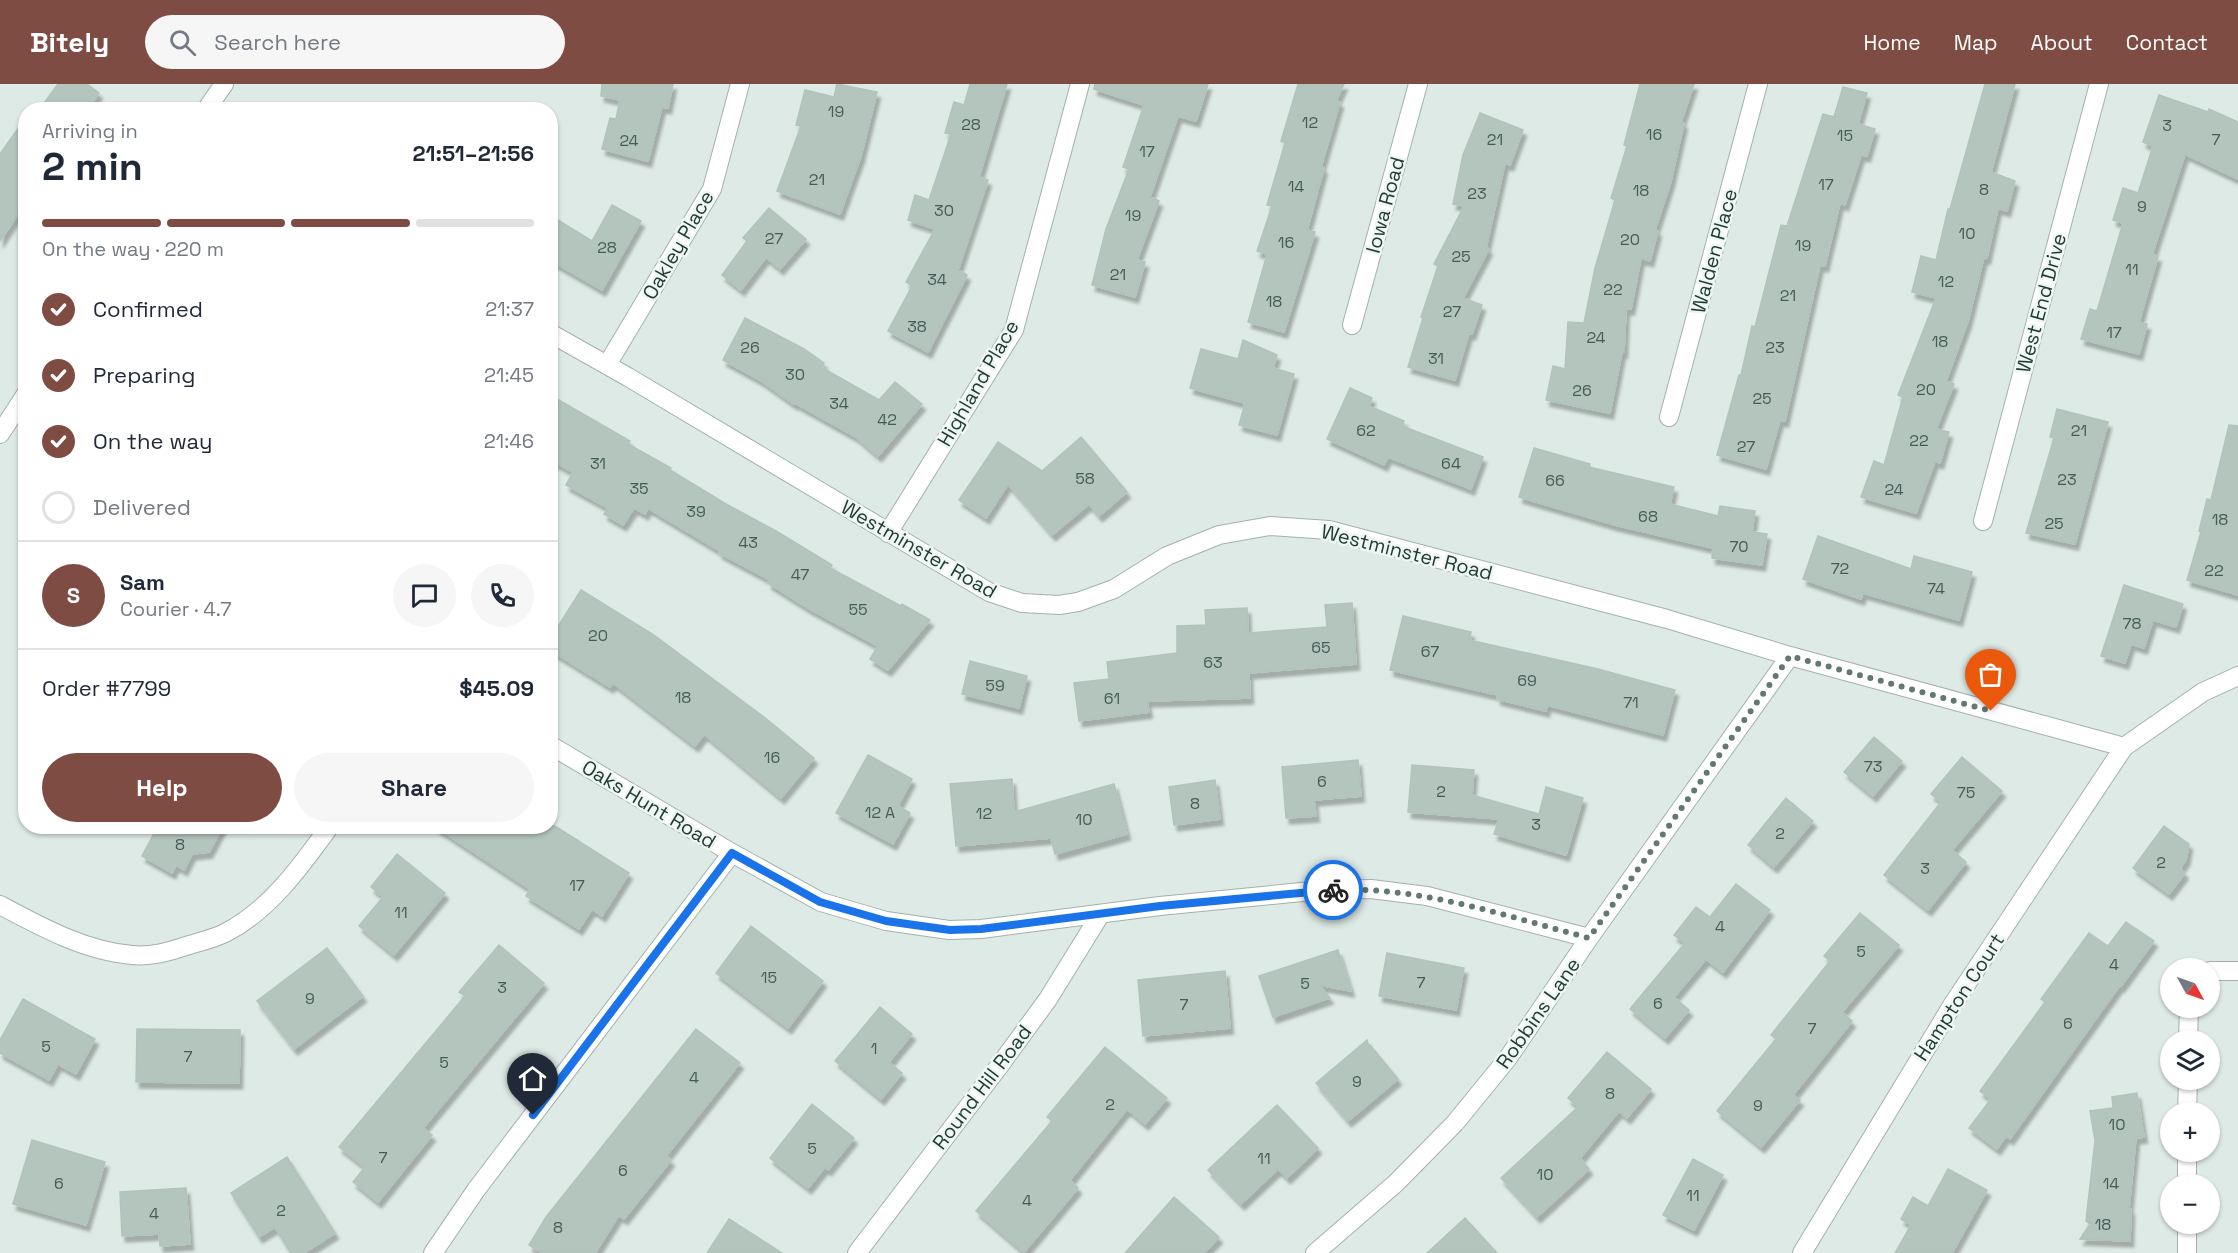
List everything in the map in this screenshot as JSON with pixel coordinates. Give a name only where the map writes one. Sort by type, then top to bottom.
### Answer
[{"type":"street","points":[[212,102],[224,84]]},
{"type":"street","name":"Oakley Place","points":[[607,364],[712,189],[740,84]]},
{"type":"street","name":"Highland Place","points":[[888,533],[1014,330],[1080,84]]},
{"type":"street","name":"Iowa Road","points":[[1352,325],[1418,84]]},
{"type":"street","name":"Walden Place","points":[[1669,417],[1758,84]]},
{"type":"street","name":"West End Drive","points":[[1983,521],[2099,84]]},
{"type":"street","name":"Westminster Road","points":[[558,337],[607,364],[989,592],[1022,603],[1059,605],[1096,597],[1114,589],[1167,556],[1219,535],[1270,526],[1329,530],[1667,619],[1790,656],[2124,747]]},
{"type":"street","points":[[0,434],[18,406]]},
{"type":"street","name":"Robbins Lane","points":[[1315,1253],[1396,1183],[1455,1123],[1508,1058],[1589,938],[1790,656]]},
{"type":"street","points":[[2124,747],[2203,692],[2238,676]]},
{"type":"street","name":"Hampton Court","points":[[1802,1253],[1953,1004],[2124,747]]},
{"type":"street","name":"Oaks Hunt Road","points":[[558,751],[820,902],[886,921],[950,930],[981,929],[1160,906],[1310,891],[1371,889],[1427,896],[1589,938]]},
{"type":"street","points":[[0,905],[48,931],[106,951],[134,956],[160,954],[225,933],[265,905],[307,858],[324,834]]},
{"type":"street","points":[[433,1253],[476,1190],[732,853]]},
{"type":"street","name":"Round Hill Road","points":[[857,1253],[1048,999],[1100,915]]},
{"type":"street","points":[[2220,971],[2238,971]]},
{"type":"street","points":[[2187,1234],[2187,1253]]},
{"type":"building","points":[[58,84],[87,84],[99,93],[93,102],[45,102]]},
{"type":"building","points":[[602,84],[673,84],[668,108],[662,107],[648,161],[602,149],[610,118],[616,119],[620,100],[601,96]]},
{"type":"building","points":[[837,84],[877,92],[861,156],[840,214],[777,191],[801,126],[796,125],[805,90],[834,97]]},
{"type":"building","points":[[970,84],[1007,84],[979,177],[988,180],[958,270],[967,275],[928,352],[888,331],[912,286],[906,282],[935,229],[908,220],[915,195],[929,200],[951,134],[945,133],[954,102],[964,105]]},
{"type":"building","points":[[1095,84],[1208,84],[1196,121],[1178,116],[1150,197],[1159,201],[1137,260],[1145,262],[1135,297],[1092,285],[1106,229],[1129,169],[1123,167],[1144,105],[1094,89]]},
{"type":"building","points":[[1298,84],[1344,84],[1336,101],[1340,102],[1321,167],[1324,168],[1307,230],[1315,232],[1284,332],[1248,322],[1267,254],[1257,251],[1272,206],[1267,205],[1285,143],[1281,141]]},
{"type":"building","points":[[1640,84],[1694,84],[1681,122],[1684,123],[1671,181],[1655,230],[1658,231],[1650,261],[1641,258],[1631,309],[1626,309],[1624,352],[1622,352],[1610,413],[1546,400],[1553,366],[1565,369],[1568,322],[1584,323],[1595,268],[1615,200],[1611,198],[1627,146],[1624,145]]},
{"type":"building","points":[[1985,84],[2015,84],[1991,172],[2015,181],[2007,211],[1998,208],[1987,258],[1984,257],[1968,321],[1946,381],[1954,384],[1936,429],[1949,432],[1940,463],[1935,461],[1916,513],[1861,497],[1874,461],[1884,465],[1903,397],[1898,395],[1936,298],[1912,292],[1921,256],[1936,260],[1948,209],[1950,209]]},
{"type":"building","points":[[1843,87],[1867,93],[1858,124],[1875,129],[1867,156],[1861,155],[1845,205],[1840,203],[1825,266],[1820,265],[1785,421],[1780,420],[1766,469],[1717,455],[1739,375],[1741,375],[1752,326],[1755,327],[1781,225],[1787,226],[1823,114],[1834,117]]},
{"type":"building","points":[[2159,95],[2208,112],[2209,109],[2238,122],[2238,179],[2185,154],[2152,255],[2158,256],[2139,322],[2147,324],[2139,354],[2081,339],[2090,309],[2097,311],[2123,223],[2113,220],[2123,188],[2138,193],[2153,146],[2143,142]]},
{"type":"building","points":[[1480,113],[1523,130],[1510,165],[1505,163],[1486,248],[1489,249],[1463,298],[1482,305],[1472,334],[1469,333],[1455,380],[1408,367],[1438,266],[1434,264],[1464,206],[1453,204],[1463,155]]},
{"type":"building","points":[[18,128],[18,214],[0,241],[0,154]]},
{"type":"building","points":[[612,205],[641,221],[602,290],[558,265],[558,220],[592,241]]},
{"type":"building","points":[[769,208],[806,239],[780,269],[766,257],[741,290],[722,275],[747,241],[743,238]]},
{"type":"building","points":[[745,318],[804,349],[824,363],[821,367],[879,400],[895,382],[922,404],[878,456],[856,437],[794,404],[760,380],[723,360]]},
{"type":"building","points":[[1243,340],[1277,355],[1273,368],[1294,374],[1277,435],[1239,425],[1245,403],[1190,388],[1201,349],[1238,359]]},
{"type":"building","points":[[1350,388],[1372,398],[1369,406],[1404,421],[1402,426],[1483,457],[1471,489],[1388,457],[1384,465],[1327,439]]},
{"type":"building","points":[[558,400],[630,441],[628,444],[671,468],[670,470],[726,504],[832,565],[830,568],[930,620],[888,670],[870,659],[878,646],[808,608],[768,583],[770,580],[719,553],[720,551],[648,508],[645,514],[634,508],[623,525],[604,514],[608,508],[566,485],[573,472],[558,464]]},
{"type":"building","points":[[2057,409],[2108,422],[2075,544],[2026,533],[2054,438],[2050,437]]},
{"type":"building","points":[[2229,425],[2238,426],[2238,595],[2187,580],[2201,532],[2199,531],[2207,499],[2211,500]]},
{"type":"building","points":[[1081,437],[1127,492],[1099,516],[1089,504],[1052,535],[1008,484],[986,518],[959,500],[998,442],[1042,471]]},
{"type":"building","points":[[1534,448],[1590,464],[1589,467],[1674,487],[1670,504],[1718,516],[1720,506],[1755,511],[1752,532],[1767,534],[1762,565],[1712,558],[1713,548],[1615,525],[1519,497]]},
{"type":"building","points":[[1818,536],[1911,569],[1914,556],[1972,572],[1959,620],[1863,593],[1861,599],[1803,579]]},
{"type":"building","points":[[2124,585],[2183,604],[2176,627],[2153,620],[2144,648],[2131,644],[2125,663],[2101,656]]},
{"type":"building","points":[[581,590],[654,635],[764,717],[814,758],[781,798],[704,734],[695,746],[613,683],[610,687],[558,655],[558,626]]},
{"type":"building","points":[[1352,603],[1356,664],[1249,673],[1250,698],[1147,701],[1149,712],[1079,721],[1074,683],[1109,679],[1107,662],[1177,653],[1177,626],[1206,625],[1205,610],[1247,608],[1248,633],[1327,627],[1325,605]]},
{"type":"building","points":[[1403,616],[1471,632],[1469,640],[1598,669],[1675,690],[1663,735],[1547,705],[1546,711],[1497,699],[1498,695],[1390,670]]},
{"type":"building","points":[[970,661],[1027,676],[1019,708],[962,694]]},
{"type":"building","points":[[1874,737],[1902,761],[1873,796],[1844,772]]},
{"type":"building","points":[[868,755],[912,779],[898,806],[910,813],[893,844],[836,813]]},
{"type":"building","points":[[1962,757],[2002,791],[1952,850],[1966,862],[1928,910],[1884,875],[1941,802],[1931,794]]},
{"type":"building","points":[[1358,760],[1361,796],[1314,800],[1316,816],[1286,818],[1282,767]]},
{"type":"building","points":[[1412,765],[1474,770],[1472,795],[1539,814],[1546,787],[1583,798],[1566,855],[1494,834],[1499,819],[1408,812]]},
{"type":"building","points":[[1012,779],[1014,812],[1114,784],[1127,834],[1055,854],[1051,838],[956,846],[950,784]]},
{"type":"building","points":[[1215,780],[1220,819],[1174,825],[1169,787]]},
{"type":"building","points":[[1786,798],[1813,821],[1774,867],[1748,845]]},
{"type":"building","points":[[2164,826],[2189,844],[2186,860],[2180,868],[2185,873],[2169,894],[2133,868]]},
{"type":"building","points":[[558,828],[629,873],[602,916],[592,909],[579,929],[526,896],[530,889],[446,834],[558,834]]},
{"type":"building","points":[[154,834],[219,834],[209,852],[192,854],[184,870],[176,865],[172,873],[142,856]]},
{"type":"building","points":[[397,854],[445,893],[394,955],[359,926],[383,897],[371,887]]},
{"type":"building","points":[[1736,884],[1770,910],[1723,972],[1706,959],[1674,997],[1689,1010],[1665,1038],[1630,1009],[1685,943],[1674,935],[1696,907],[1710,917]]},
{"type":"building","points":[[1860,913],[1899,945],[1842,1012],[1852,1021],[1793,1095],[1800,1100],[1761,1147],[1717,1111],[1776,1039],[1771,1035],[1830,961],[1824,956]]},
{"type":"building","points":[[2126,922],[2154,941],[2010,1139],[2006,1136],[1997,1149],[1969,1128],[1991,1099],[1980,1091],[2045,1002],[2041,999],[2089,933],[2108,946]]},
{"type":"building","points":[[751,926],[823,981],[788,1028],[716,973]]},
{"type":"building","points":[[499,945],[544,983],[423,1128],[432,1135],[378,1202],[353,1182],[365,1167],[339,1147],[465,996],[459,992]]},
{"type":"building","points":[[327,948],[363,996],[294,1049],[257,1001]]},
{"type":"building","points":[[1338,950],[1351,991],[1319,985],[1330,998],[1273,1017],[1259,976]]},
{"type":"building","points":[[1387,953],[1464,968],[1456,1010],[1379,996]]},
{"type":"building","points":[[1225,971],[1230,1028],[1143,1036],[1138,980]]},
{"type":"building","points":[[23,999],[95,1039],[76,1074],[58,1064],[49,1080],[0,1053],[0,1040]]},
{"type":"building","points":[[880,1007],[912,1034],[889,1062],[902,1073],[881,1099],[835,1061]]},
{"type":"building","points":[[137,1029],[240,1030],[239,1083],[136,1082]]},
{"type":"building","points":[[696,1029],[740,1063],[666,1156],[671,1160],[624,1219],[619,1215],[595,1253],[542,1253],[529,1245],[546,1217]]},
{"type":"building","points":[[1367,1040],[1369,1047],[1370,1045],[1398,1079],[1348,1121],[1316,1083]]},
{"type":"building","points":[[1105,1047],[1167,1098],[1145,1124],[1127,1109],[1070,1180],[1078,1188],[1024,1252],[976,1211],[1052,1121],[1047,1117]]},
{"type":"building","points":[[1607,1052],[1651,1089],[1627,1118],[1619,1111],[1580,1158],[1589,1169],[1537,1217],[1501,1178],[1578,1107],[1568,1098]]},
{"type":"building","points":[[2137,1093],[2144,1137],[2136,1138],[2129,1209],[2131,1209],[2130,1241],[2080,1239],[2090,1224],[2086,1221],[2095,1140],[2090,1111],[2113,1108],[2112,1097]]},
{"type":"building","points":[[812,1104],[854,1138],[828,1170],[825,1167],[808,1188],[770,1158]]},
{"type":"building","points":[[1277,1105],[1318,1148],[1287,1178],[1278,1169],[1241,1204],[1208,1170]]},
{"type":"building","points":[[32,1140],[105,1162],[86,1225],[13,1204]]},
{"type":"building","points":[[287,1157],[335,1233],[304,1253],[291,1253],[275,1227],[259,1237],[231,1193]]},
{"type":"building","points":[[1693,1159],[1723,1175],[1694,1230],[1663,1215]]},
{"type":"building","points":[[1948,1169],[1987,1190],[1952,1253],[1895,1253],[1911,1225],[1901,1219],[1913,1197],[1928,1206]]},
{"type":"building","points":[[186,1188],[190,1244],[160,1246],[159,1234],[122,1236],[120,1192]]},
{"type":"building","points":[[1174,1197],[1219,1237],[1204,1253],[1125,1253]]},
{"type":"building","points":[[1465,1218],[1497,1253],[1427,1253]]},
{"type":"building","points":[[729,1219],[782,1253],[707,1253]]},
{"type":"way so far","points":[[1333,890],[1371,889],[1427,896],[1589,938],[1790,656],[1991,711]]},
{"type":"route","points":[[533,1115],[732,853],[820,902],[886,921],[950,930],[981,929],[1160,906],[1333,890]]}]
